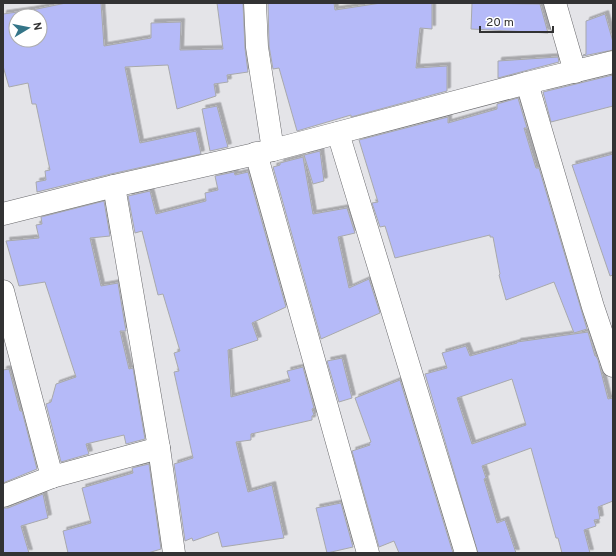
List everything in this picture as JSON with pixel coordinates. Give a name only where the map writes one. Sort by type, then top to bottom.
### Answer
[{"type":"street","points":[[255,3],[264,152],[368,553]]},
{"type":"street","points":[[555,3],[575,72]]},
{"type":"street","points":[[3,214],[114,186],[338,134],[526,83],[613,62]]},
{"type":"street","points":[[526,83],[591,299],[613,366]]},
{"type":"street","points":[[338,134],[466,553]]},
{"type":"street","points":[[114,186],[159,448],[174,553]]},
{"type":"street","points":[[3,291],[52,477]]},
{"type":"street","points":[[3,496],[52,477],[159,448]]},
{"type":"building","points":[[66,3],[101,3],[104,46],[151,38],[151,23],[181,22],[180,50],[223,49],[217,3],[243,3],[245,48],[248,72],[227,75],[228,82],[214,84],[216,96],[177,109],[168,65],[125,67],[140,143],[196,131],[201,154],[37,192],[36,182],[46,180],[45,171],[50,170],[36,104],[32,104],[28,83],[9,87],[3,66],[3,14],[8,13],[8,48],[48,48],[48,8],[42,8]]},
{"type":"building","points":[[268,3],[334,3],[335,10],[381,3],[432,3],[432,29],[420,28],[416,68],[447,66],[447,91],[351,117],[351,115],[297,131],[279,68],[273,69],[269,46]]},
{"type":"building","points":[[472,3],[540,4],[548,33],[471,29]]},
{"type":"building","points":[[605,14],[613,42],[613,50],[583,56],[586,54],[586,21]]},
{"type":"building","points":[[558,57],[559,62],[498,78],[498,61]]},
{"type":"building","points":[[613,75],[613,106],[551,122],[543,92]]},
{"type":"building","points":[[518,98],[527,128],[524,128],[536,168],[539,168],[587,329],[574,333],[554,282],[506,300],[499,275],[493,237],[490,237],[490,235],[395,258],[385,226],[380,227],[372,203],[378,202],[359,140],[448,117],[448,123],[497,109],[497,104]]},
{"type":"building","points":[[217,106],[228,147],[210,151],[202,109]]},
{"type":"building","points":[[320,151],[324,181],[313,184],[304,155]]},
{"type":"building","points":[[613,154],[613,275],[610,276],[572,165]]},
{"type":"building","points":[[303,157],[313,214],[347,208],[355,233],[338,237],[349,288],[369,279],[380,313],[321,339],[273,167],[280,165],[280,163]]},
{"type":"building","points":[[234,172],[235,175],[248,172],[286,307],[252,323],[258,340],[228,350],[231,397],[290,381],[287,371],[303,367],[314,408],[312,409],[314,415],[312,416],[312,420],[251,434],[251,440],[236,442],[248,492],[272,485],[284,538],[222,547],[218,532],[193,541],[192,538],[185,541],[174,464],[193,458],[174,372],[179,371],[174,353],[180,351],[163,294],[158,295],[142,231],[135,233],[128,196],[150,191],[156,214],[206,201],[205,193],[218,190],[215,176]]},
{"type":"building","points":[[104,201],[110,236],[90,238],[101,286],[118,283],[126,331],[120,331],[129,369],[133,368],[145,439],[126,444],[124,435],[86,444],[89,454],[61,462],[46,404],[51,402],[56,384],[76,377],[45,282],[19,286],[6,241],[39,238],[36,225],[42,224],[41,217]]},
{"type":"building","points":[[588,332],[595,356],[598,360],[608,399],[613,398],[613,501],[598,507],[600,519],[594,520],[596,526],[584,530],[590,553],[562,553],[558,538],[556,538],[531,448],[482,466],[486,478],[484,479],[497,523],[505,520],[516,553],[478,553],[425,374],[447,368],[442,353],[466,346],[470,356],[517,342]],"holes":[[[512,379],[526,425],[472,444],[457,398]]]},
{"type":"building","points":[[342,358],[352,398],[339,402],[327,361]]},
{"type":"building","points":[[9,369],[37,469],[3,483],[3,370]]},
{"type":"building","points":[[400,380],[453,553],[399,553],[394,541],[379,547],[352,451],[370,445],[369,443],[371,442],[355,398]]},
{"type":"building","points":[[149,464],[161,549],[148,553],[68,553],[63,531],[91,523],[82,488],[133,473],[132,468]]},
{"type":"building","points":[[43,494],[48,518],[21,526],[29,553],[3,553],[3,508],[8,508]]},
{"type":"building","points":[[341,503],[353,547],[327,553],[316,508]]}]
